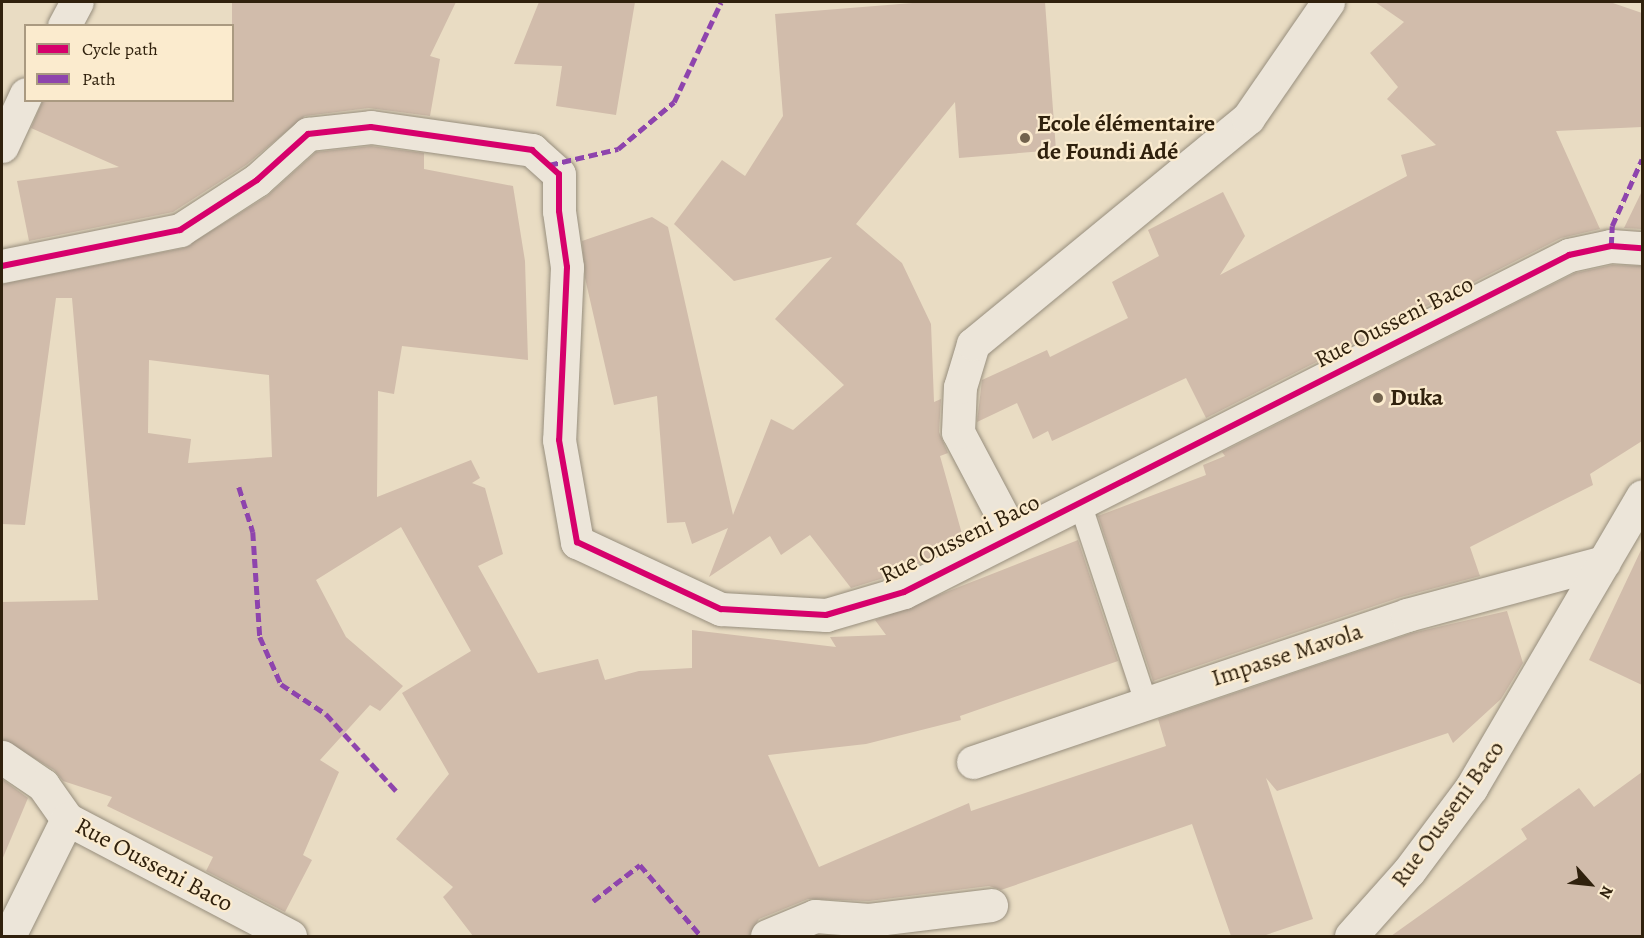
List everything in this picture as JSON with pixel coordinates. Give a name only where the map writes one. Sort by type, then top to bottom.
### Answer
[{"type":"street","points":[[65,24],[77,2]]},
{"type":"street","points":[[1012,534],[958,432],[960,387],[973,344],[1248,118],[1328,2]]},
{"type":"street","points":[[2,146],[24,98]]},
{"type":"street","name":"Rue Ousseni Baco","points":[[2,266],[180,230],[257,180],[308,134],[371,127],[532,150],[559,174],[559,211],[567,267],[559,440],[577,542],[721,609],[826,615],[904,592],[1079,500],[1569,255],[1611,246],[1642,248]]},
{"type":"street","name":"Rue Ousseni Baco","points":[[1350,936],[1409,871],[1471,788],[1642,496]]},
{"type":"street","name":"Impasse Mavola","points":[[973,762],[1407,615],[1604,562]]},
{"type":"street","name":"Rue Ousseni Baco","points":[[2,757],[43,785],[67,819],[290,936]]},
{"type":"street","points":[[9,936],[67,819]]},
{"type":"street","points":[[767,936],[815,916],[869,920],[990,905]]},
{"type":"lane","points":[[1079,500],[1146,703]]},
{"type":"building","points":[[232,2],[456,2],[430,56],[440,59],[430,116],[369,108],[305,116],[246,165],[173,212],[29,241],[17,181],[119,167],[31,128],[42,102],[234,102],[234,24],[232,24]]},
{"type":"building","points":[[539,2],[635,2],[616,115],[556,106],[562,66],[514,64]]},
{"type":"building","points":[[925,2],[1045,2],[1056,150],[959,158],[955,102],[856,224],[902,263],[931,324],[934,402],[941,399],[939,432],[948,453],[940,456],[964,541],[897,574],[851,588],[810,535],[781,555],[770,536],[709,577],[728,528],[692,544],[685,522],[667,523],[657,396],[614,405],[585,278],[582,241],[652,217],[668,227],[733,515],[771,419],[793,430],[844,385],[775,319],[832,257],[734,281],[674,224],[722,160],[745,176],[783,116],[775,14]]},
{"type":"building","points":[[1375,2],[1610,2],[1642,13],[1642,127],[1556,131],[1600,229],[1561,238],[1206,418],[1186,378],[1052,441],[1048,431],[1033,439],[1017,403],[977,422],[982,380],[1047,350],[1050,357],[1128,318],[1112,282],[1159,256],[1148,230],[1223,192],[1245,236],[1220,275],[1407,176],[1401,155],[1436,145],[1387,99],[1398,87],[1370,53],[1404,22]]},
{"type":"building","points":[[371,146],[424,153],[424,169],[513,186],[525,261],[528,360],[402,346],[394,394],[378,391],[377,497],[471,460],[480,478],[472,483],[485,488],[503,554],[478,566],[538,673],[598,659],[605,680],[639,671],[692,668],[692,630],[836,647],[830,637],[886,635],[875,620],[1078,540],[1118,661],[960,716],[961,720],[866,744],[768,755],[819,867],[969,803],[971,811],[1166,746],[1158,719],[1412,633],[1507,611],[1523,663],[1501,699],[1453,743],[1448,733],[1277,791],[1266,778],[1313,919],[1263,936],[1231,936],[1192,824],[1001,890],[989,886],[869,901],[808,899],[759,919],[749,936],[473,936],[443,897],[453,887],[396,839],[449,774],[402,693],[471,651],[401,527],[316,580],[346,637],[403,686],[380,711],[370,705],[320,760],[339,772],[303,855],[312,860],[285,912],[206,871],[213,857],[107,806],[112,797],[63,781],[54,770],[2,739],[2,602],[98,600],[72,298],[56,298],[25,525],[2,524],[2,284],[184,248],[267,196],[316,152]],"holes":[[[149,360],[269,375],[272,457],[188,463],[191,439],[148,433]]]},
{"type":"building","points":[[1642,191],[1642,229],[1624,228]]},
{"type":"building","points":[[1612,265],[1642,266],[1642,441],[1590,474],[1593,485],[1470,547],[1480,576],[1401,597],[1153,681],[1098,516],[1206,475],[1203,465],[1225,456],[1222,452],[1575,273]]},
{"type":"building","points":[[1642,548],[1642,685],[1589,660]]},
{"type":"building","points":[[1642,772],[1642,936],[1391,936],[1527,839],[1521,829],[1579,788],[1594,807]]},
{"type":"building","points":[[2,779],[28,798],[2,860]]},
{"type":"marked path","points":[[549,165],[618,149],[674,102],[721,2]]},
{"type":"marked path","points":[[1611,246],[1612,226],[1642,159]]},
{"type":"marked path","points":[[239,487],[253,532],[260,637],[281,684],[326,714],[399,794]]},
{"type":"marked path","points":[[593,901],[640,865],[701,936]]},
{"type":"cycle path","points":[[2,266],[180,230],[257,180],[308,134],[371,127],[532,150],[559,174],[559,211],[567,267],[559,440],[577,542],[721,609],[826,615],[904,592],[1569,255],[1611,246],[1642,248]]},
{"type":"place","name":"Ecole élémentaire de Foundi Adé","points":[[1025,138]]},
{"type":"place","name":"Duka","points":[[1378,398]]}]
